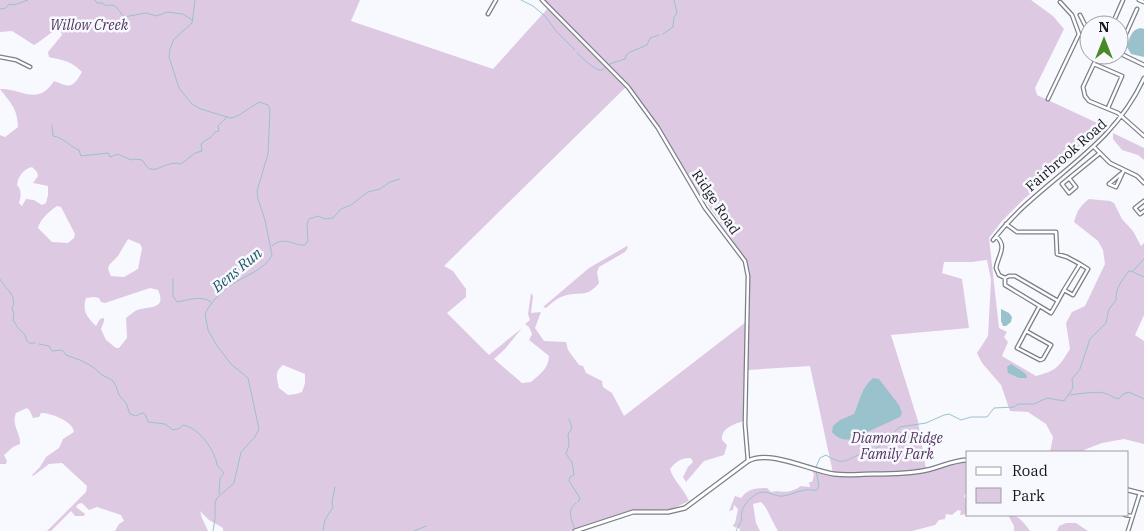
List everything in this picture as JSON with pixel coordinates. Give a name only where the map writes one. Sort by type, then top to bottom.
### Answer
[{"type":"street","points":[[488,14],[496,0]]},
{"type":"street","name":"Ridge Road","points":[[542,0],[628,87],[658,128],[705,208],[746,264],[748,276],[745,424],[748,461]]},
{"type":"street","points":[[1116,15],[1123,0]]},
{"type":"street","points":[[1139,0],[1144,2]]},
{"type":"street","points":[[1048,99],[1078,36],[1078,31],[1070,11],[1060,2]]},
{"type":"street","points":[[1129,28],[1137,10]]},
{"type":"street","points":[[0,57],[16,60],[30,67]]},
{"type":"street","points":[[1129,58],[1144,65]]},
{"type":"street","points":[[1094,65],[1084,85],[1083,93],[1089,101],[1108,108],[1143,134]]},
{"type":"street","points":[[1096,65],[1122,76],[1108,108]]},
{"type":"street","name":"Fairbrook Road","points":[[993,240],[1025,204],[1094,147],[1122,117],[1144,78]]},
{"type":"street","points":[[1094,147],[1110,163],[1137,176],[1144,183]]},
{"type":"street","points":[[1069,178],[1076,187],[1069,193],[1062,184],[1069,178],[1100,153]]},
{"type":"street","points":[[1122,173],[1109,184],[1116,187],[1124,170]]},
{"type":"street","points":[[1144,201],[1135,208],[1140,214],[1144,211]]},
{"type":"street","points":[[1006,224],[1017,232],[1056,232],[1058,255],[1067,257],[1088,269],[1073,295],[1064,290]]},
{"type":"street","points":[[996,236],[1002,246],[996,271],[1005,278]]},
{"type":"street","points":[[1005,278],[1004,283],[1007,288],[1051,313],[1080,264]]},
{"type":"street","points":[[1005,278],[1015,276],[1058,301]]},
{"type":"street","points":[[1026,331],[1051,345],[1043,359],[1040,360],[1017,348],[1026,331],[1040,307]]},
{"type":"street","points":[[575,531],[634,512],[668,512],[685,508],[748,461],[755,458],[763,458],[837,474],[910,473],[930,470],[966,460]]},
{"type":"street","points":[[1128,531],[1142,493],[1129,490]]},
{"type":"green space","name":"Willow Creek","points":[[0,0],[360,0],[351,21],[493,69],[548,8],[626,87],[444,266],[453,271],[466,289],[466,297],[447,313],[489,355],[522,328],[494,359],[522,383],[531,382],[545,368],[549,356],[529,340],[532,334],[529,327],[525,324],[530,320],[528,314],[531,293],[533,296],[531,313],[541,312],[535,328],[544,341],[566,342],[568,350],[579,365],[583,366],[586,373],[602,381],[603,387],[612,393],[624,416],[746,322],[743,421],[728,428],[723,433],[722,440],[727,445],[724,455],[704,461],[686,482],[683,477],[693,462],[691,458],[679,460],[670,469],[689,501],[674,509],[634,510],[570,531],[223,531],[223,528],[209,520],[200,511],[208,531],[115,531],[119,524],[124,521],[121,515],[97,507],[89,510],[82,503],[76,507],[85,514],[84,516],[75,516],[71,511],[51,531],[47,531],[86,492],[87,486],[62,463],[49,464],[32,475],[46,457],[59,448],[63,439],[74,432],[70,424],[56,416],[41,413],[39,417],[33,418],[27,408],[16,413],[15,418],[15,426],[20,444],[4,455],[7,461],[6,464],[0,464],[0,135],[5,137],[18,127],[15,110],[0,89],[35,95],[48,89],[54,81],[64,85],[71,85],[82,72],[70,63],[49,57],[48,52],[62,35],[60,29],[34,45],[12,31],[0,32]],"holes":[[[32,167],[37,172],[38,176],[33,183],[48,186],[46,203],[42,205],[34,200],[26,199],[22,206],[19,203],[21,193],[17,185],[20,176]],[[57,206],[61,207],[75,234],[74,238],[68,243],[52,242],[38,228],[48,213]],[[128,239],[140,244],[142,248],[138,269],[124,277],[111,276],[108,269],[109,265],[118,256]],[[150,288],[158,290],[160,296],[160,301],[155,306],[137,310],[126,318],[127,338],[119,348],[116,348],[106,340],[101,329],[104,318],[100,319],[96,326],[86,314],[86,298],[99,298],[101,302],[105,303]],[[283,365],[305,374],[302,392],[288,395],[279,388],[278,370]]]},
{"type":"green space","name":"Diamond Ridge Family Park","points":[[544,0],[1031,0],[1053,16],[1064,29],[1035,88],[1037,95],[1108,129],[1024,199],[1002,221],[989,238],[999,328],[1007,332],[1004,337],[1008,342],[1002,356],[1036,376],[1053,370],[1063,360],[1070,349],[1066,323],[1072,312],[1085,306],[1105,264],[1103,250],[1098,241],[1074,222],[1075,218],[1081,206],[1089,199],[1114,203],[1122,219],[1133,231],[1141,246],[1144,243],[1144,315],[1135,335],[1144,341],[1144,444],[1124,439],[1102,443],[1084,451],[1050,451],[1053,437],[1046,424],[1028,412],[1010,411],[1001,385],[982,363],[977,353],[988,336],[991,280],[987,260],[944,262],[942,273],[962,279],[969,328],[891,335],[918,421],[926,469],[905,472],[833,473],[810,366],[748,370],[750,273],[747,261],[694,185],[660,127],[629,86]]},
{"type":"green space","points":[[1113,133],[1144,148],[1144,160],[1138,155],[1122,150],[1113,139]]},
{"type":"green space","points":[[627,246],[628,248],[625,252],[599,267],[597,272],[599,283],[591,290],[564,296],[546,308],[543,307],[589,268]]},
{"type":"green space","points":[[966,461],[966,494],[964,497],[966,498],[966,514],[960,515],[961,511],[958,510],[952,515],[946,514],[945,519],[939,520],[935,525],[912,531],[778,531],[761,502],[753,504],[756,523],[760,531],[740,531],[739,528],[733,525],[738,509],[734,505],[733,510],[729,511],[735,496],[741,498],[752,490],[767,488],[771,492],[784,492],[801,486],[810,487],[809,482],[812,482],[814,475],[812,470],[830,475],[927,472],[954,463]]},
{"type":"green space","points":[[1009,516],[1018,518],[1030,531],[1014,531],[1014,526]]},
{"type":"green space","points":[[1066,523],[1076,523],[1088,531],[1057,531],[1059,526]]},
{"type":"water","points":[[1138,29],[1144,29],[1144,57],[1131,54],[1129,50],[1130,38],[1133,32]]},
{"type":"water","points":[[1001,309],[1012,317],[1011,322],[1006,326],[1003,326],[1001,321]]},
{"type":"water","points":[[1011,364],[1026,374],[1027,378],[1019,378],[1008,373],[1007,367]]},
{"type":"water","points":[[873,378],[879,379],[899,405],[902,413],[900,417],[852,439],[846,440],[838,437],[832,432],[833,426],[840,420],[854,414],[863,390]]},
{"type":"waterway","points":[[0,9],[6,8],[9,4],[14,5],[28,0]]},
{"type":"waterway","points":[[95,0],[97,3],[102,3],[106,6],[115,6],[124,17],[146,13],[157,16],[167,12],[183,14],[192,20]]},
{"type":"waterway","name":"Bens Run","points":[[195,0],[192,23],[174,39],[170,49],[169,57],[179,88],[192,104],[201,109],[227,117],[232,118],[239,115],[259,102],[268,105],[270,110],[268,154],[257,191],[272,255],[259,269],[223,291],[205,314],[208,330],[217,346],[231,364],[248,378],[259,429],[255,437],[241,452],[234,483],[217,498],[213,531]]},
{"type":"waterway","points":[[521,0],[533,6],[545,16],[557,32],[575,50]]},
{"type":"waterway","points":[[663,34],[673,27],[674,17],[677,13],[674,0]]},
{"type":"waterway","points":[[608,65],[625,59],[626,55],[630,52],[647,45],[650,38],[659,35]]},
{"type":"waterway","points":[[577,53],[598,70],[606,67]]},
{"type":"waterway","points":[[52,125],[53,136],[60,138],[79,150],[81,156],[108,153],[110,157],[118,154],[131,160],[142,160],[150,169],[156,169],[172,164],[181,164],[195,153],[202,151],[201,144],[215,132],[219,131],[218,126],[227,117]]},
{"type":"waterway","points":[[272,246],[281,241],[305,245],[308,241],[307,224],[309,219],[318,216],[325,219],[333,218],[341,209],[351,205],[368,192],[380,189],[390,182],[400,179]]},
{"type":"waterway","points":[[1133,271],[1144,259]]},
{"type":"waterway","points":[[816,467],[820,458],[826,455],[844,461],[863,452],[874,454],[875,449],[892,438],[900,427],[926,423],[944,415],[949,414],[961,420],[971,417],[987,417],[994,408],[1014,407],[1018,404],[1034,404],[1047,398],[1064,401],[1073,388],[1072,379],[1080,369],[1090,339],[1106,323],[1109,309],[1116,300],[1118,288],[1122,281],[1129,271],[1144,277]]},
{"type":"waterway","points":[[0,279],[12,296],[13,320],[25,335],[27,341],[35,343]]},
{"type":"waterway","points":[[173,279],[173,296],[177,302],[199,298],[211,302]]},
{"type":"waterway","points":[[39,344],[49,346],[52,351],[62,350],[66,355],[93,367],[102,375],[112,380],[119,395],[126,403],[130,414],[136,416],[142,413],[145,414],[148,422],[165,424],[173,430],[183,425],[195,430],[210,447],[217,465],[224,473],[220,478],[219,494]]},
{"type":"waterway","points":[[1070,395],[1101,392],[1119,399],[1123,394],[1129,392],[1144,399]]},
{"type":"waterway","points":[[569,419],[572,428],[568,434],[569,445],[566,454],[572,462],[574,475],[570,477],[569,481],[580,498],[578,502]]},
{"type":"waterway","points":[[736,531],[742,520],[742,511],[750,498],[763,492],[783,496],[805,490],[817,490],[819,486],[816,471]]},
{"type":"waterway","points":[[323,531],[325,520],[333,507],[335,487]]},
{"type":"waterway","points":[[574,528],[570,512],[576,503]]},
{"type":"waterway","points":[[414,531],[426,526]]}]
